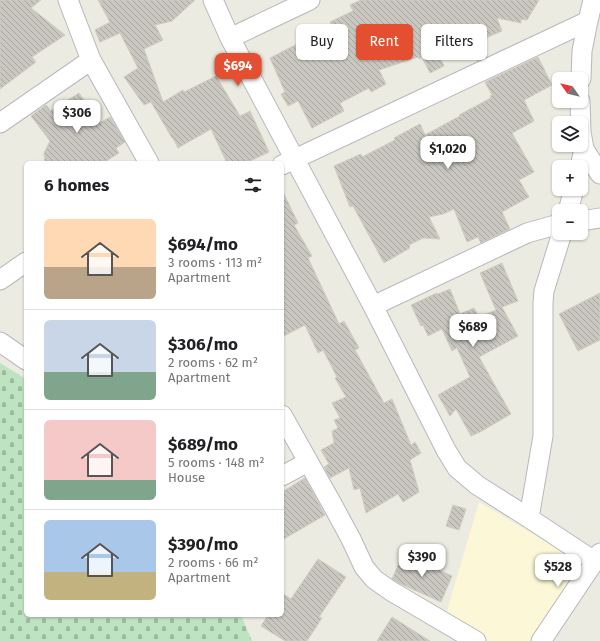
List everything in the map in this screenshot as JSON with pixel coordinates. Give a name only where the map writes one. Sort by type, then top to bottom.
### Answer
[{"type":"street","points":[[68,0],[91,60],[148,161]]},
{"type":"street","points":[[212,0],[288,162],[372,306],[446,450],[458,468],[477,485],[529,518],[597,557],[541,641]]},
{"type":"street","points":[[230,38],[310,0]]},
{"type":"street","points":[[581,72],[582,51],[593,0]]},
{"type":"street","points":[[288,162],[588,21]]},
{"type":"street","points":[[0,123],[91,60]]},
{"type":"street","points":[[580,108],[582,158],[600,174]]},
{"type":"street","points":[[588,220],[600,218]]},
{"type":"street","points":[[372,306],[527,233],[552,226]]},
{"type":"street","points":[[529,518],[543,436],[544,291],[560,240]]},
{"type":"street","points":[[0,280],[24,263]]},
{"type":"street","points":[[0,342],[24,359]]},
{"type":"street","points":[[284,419],[351,539],[364,567],[374,579],[391,591],[476,641]]},
{"type":"street","points":[[284,475],[308,462]]},
{"type":"shaded area","points":[[479,502],[582,563],[532,641],[486,641],[445,618]]},
{"type":"green space","points":[[0,363],[24,378],[24,617],[242,617],[252,641],[0,641]]},
{"type":"building","points":[[0,0],[41,0],[31,8],[65,35],[32,57],[36,62],[0,89]]},
{"type":"building","points":[[98,0],[195,0],[172,21],[155,25],[163,40],[144,49],[163,102],[183,90],[184,92],[216,76],[240,116],[250,111],[269,152],[250,161],[226,161],[211,129],[178,148],[151,102],[144,105],[124,77],[138,68],[120,33],[100,42],[95,30],[110,22]]},
{"type":"building","points":[[361,0],[539,0],[527,20],[521,19],[521,23],[497,18],[502,31],[487,37],[487,24],[421,24],[421,58],[419,59],[418,57],[413,59],[413,24],[356,24],[356,60],[409,60],[379,70],[386,84],[371,92],[369,88],[340,103],[344,111],[312,128],[298,101],[288,106],[281,94],[285,92],[270,58],[296,45],[296,60],[348,60],[348,24],[331,24],[330,22],[353,11],[350,5]]},
{"type":"building","points":[[538,57],[552,85],[524,100],[534,121],[512,133],[534,172],[519,180],[529,197],[502,212],[510,229],[481,243],[478,237],[467,242],[454,209],[443,214],[429,217],[440,239],[423,238],[409,245],[410,248],[384,263],[353,206],[350,207],[334,166],[361,154],[362,157],[395,140],[394,138],[420,124],[425,135],[460,116],[459,115],[491,98],[490,96],[492,95],[485,82]]},
{"type":"building","points":[[424,60],[441,60],[444,66],[430,73]]},
{"type":"building","points":[[79,93],[100,123],[110,117],[125,142],[116,148],[119,153],[106,161],[45,161],[44,153],[50,141],[31,116],[46,105],[51,111]]},
{"type":"building","points":[[284,194],[298,223],[294,225],[312,256],[308,258],[339,324],[344,321],[359,348],[355,350],[384,403],[392,399],[411,445],[415,442],[421,453],[410,460],[419,492],[403,502],[398,494],[366,513],[360,488],[354,490],[349,468],[330,478],[324,467],[329,464],[321,450],[334,443],[332,431],[338,428],[334,420],[340,418],[332,403],[346,397],[335,378],[337,377],[323,350],[318,353],[305,325],[284,336]]},
{"type":"building","points":[[502,263],[518,301],[502,307],[518,336],[479,357],[511,414],[471,436],[456,409],[450,416],[438,395],[470,377],[457,348],[452,351],[442,329],[428,336],[423,325],[421,326],[411,305],[437,293],[438,294],[450,289],[460,314],[474,308],[479,317],[496,310],[480,273]]},
{"type":"building","points":[[600,293],[600,340],[578,351],[559,314]]},
{"type":"building","points":[[305,478],[325,515],[284,539],[284,491]]},
{"type":"building","points":[[453,505],[466,509],[459,530],[446,526]]},
{"type":"building","points":[[403,554],[452,576],[441,602],[392,579]]},
{"type":"building","points":[[318,559],[346,577],[319,617],[322,618],[307,641],[285,641],[261,626],[267,617],[284,617],[284,594],[291,599]]},
{"type":"building","points":[[392,617],[430,641],[377,641]]}]
